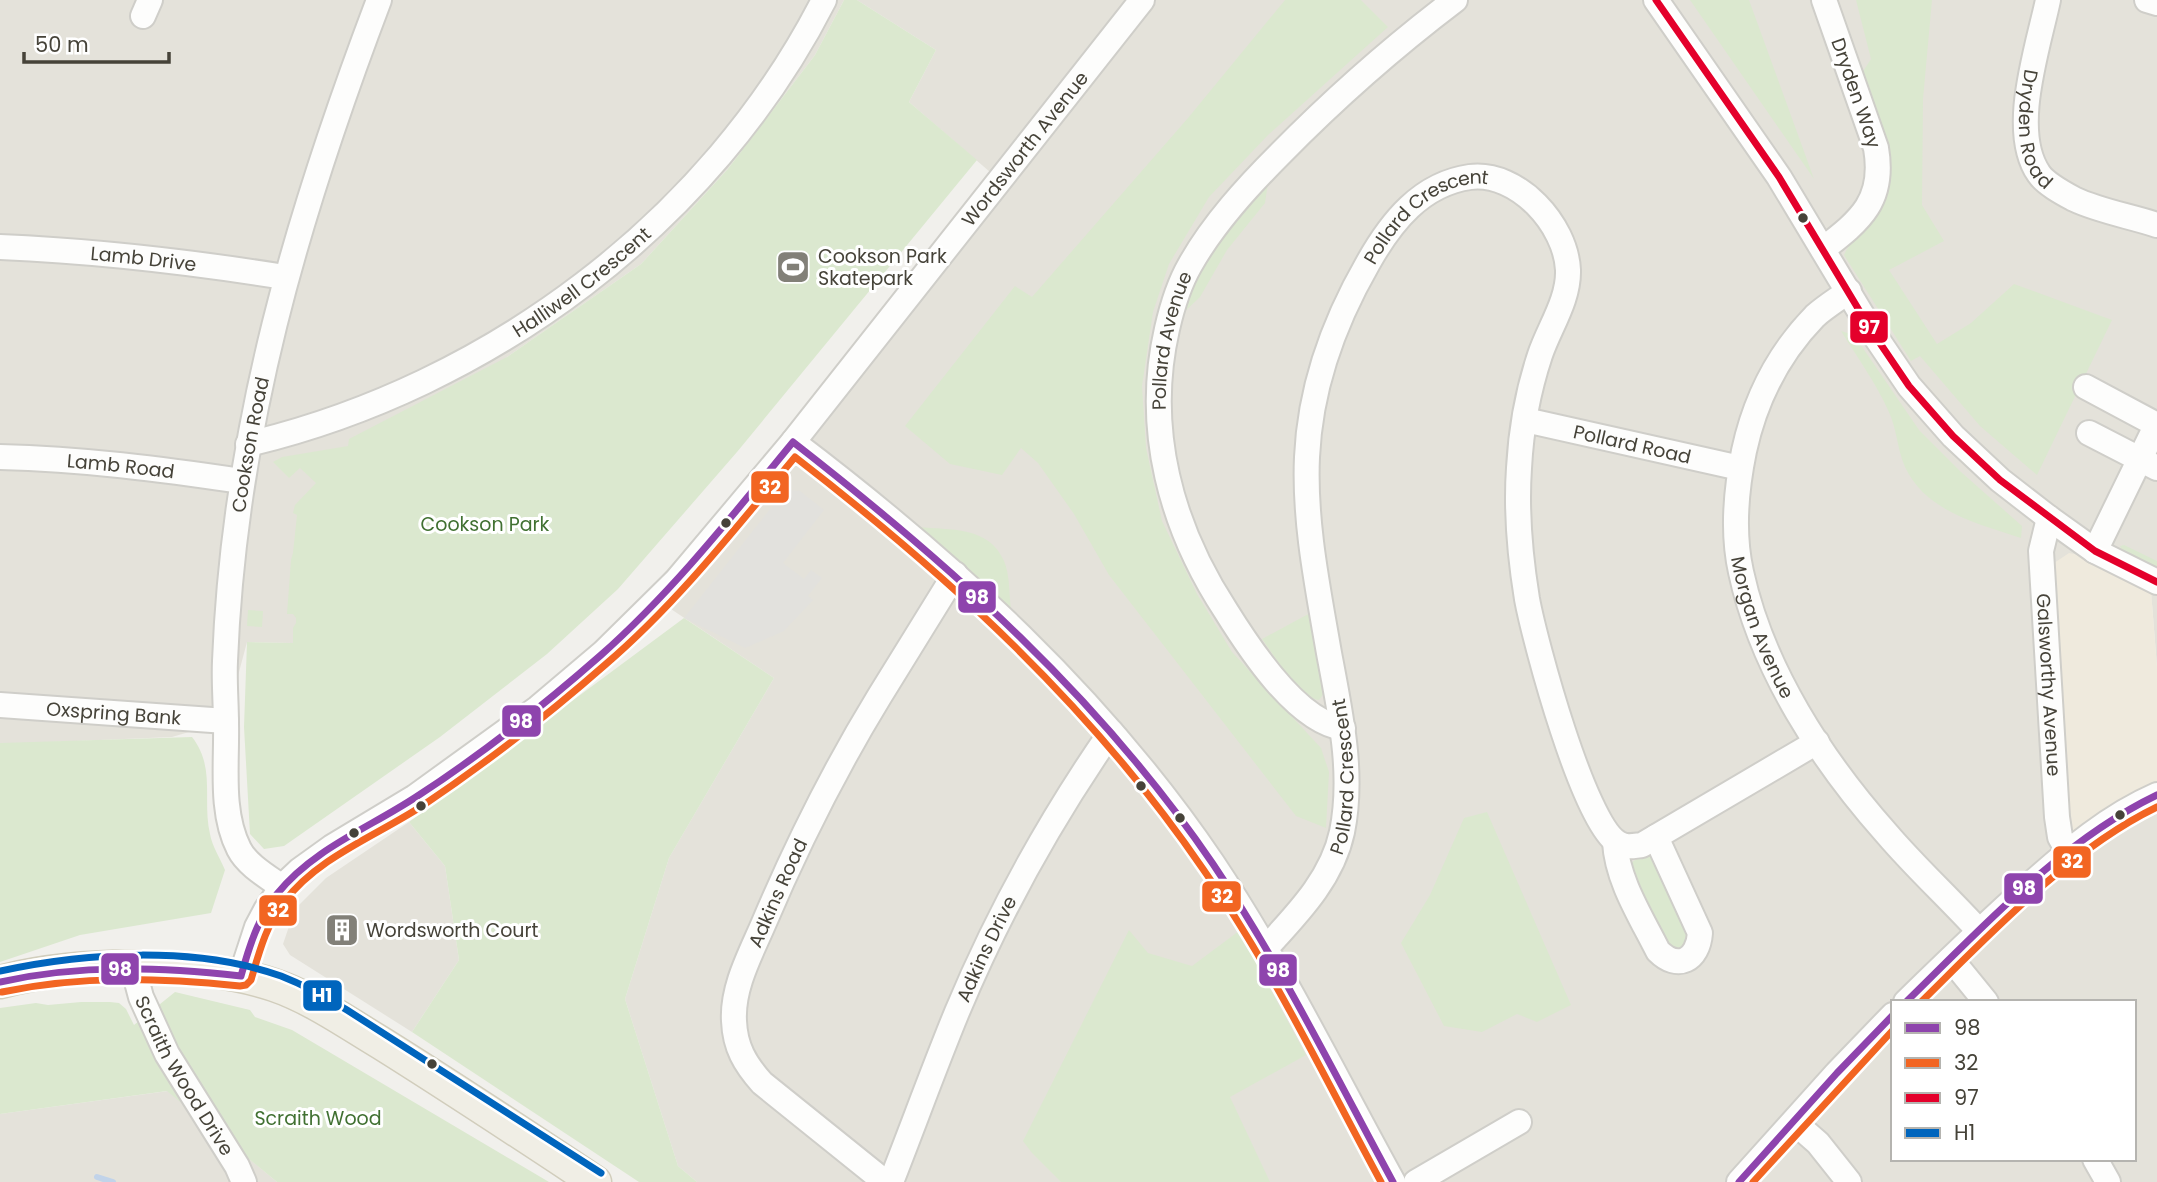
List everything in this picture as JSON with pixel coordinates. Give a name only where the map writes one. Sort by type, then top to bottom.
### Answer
[{"type":"main road","points":[[0,982],[32,974],[85,968],[133,967],[241,976],[275,985],[311,1000],[595,1182]]},
{"type":"street","name":"Cookson Road","points":[[282,887],[240,851],[228,811],[225,650],[230,575],[248,444],[285,277],[318,165],[379,0]]},
{"type":"street","name":"Halliwell Crescent","points":[[248,444],[346,416],[411,387],[493,346],[550,309],[615,258],[702,176],[771,88],[806,35],[824,0]]},
{"type":"street","name":"Wordsworth Avenue","points":[[241,976],[257,927],[282,887],[300,870],[332,847],[415,797],[538,708],[603,653],[697,557],[793,442],[1142,0]]},
{"type":"street","name":"Pollard Avenue","points":[[1343,728],[1329,726],[1310,713],[1271,675],[1204,579],[1180,524],[1160,445],[1158,397],[1162,351],[1173,305],[1189,265],[1255,179],[1321,113],[1379,61],[1455,0]]},
{"type":"street","points":[[1656,0],[1779,177],[1909,386],[1953,436],[2000,480],[2095,551],[2157,582]]},
{"type":"street","name":"Dryden Way","points":[[1823,249],[1864,214],[1871,203],[1880,167],[1876,148],[1824,0]]},
{"type":"street","name":"Dryden Road","points":[[2048,0],[2026,104],[2024,130],[2033,162],[2040,176],[2076,200],[2157,225]]},
{"type":"street","points":[[2147,0],[2157,3]]},
{"type":"street","name":"Pollard Crescent","points":[[1266,948],[1315,891],[1331,865],[1342,833],[1347,787],[1343,728],[1311,532],[1307,460],[1312,410],[1329,346],[1357,282],[1381,239],[1405,210],[1428,191],[1452,181],[1476,176],[1497,180],[1518,189],[1538,205],[1552,223],[1563,247],[1568,269],[1565,292],[1540,353],[1529,391],[1519,468],[1519,531],[1528,601],[1559,720],[1582,782],[1603,825],[1615,842],[1616,858],[1626,885],[1658,951],[1675,962],[1686,960],[1695,953],[1700,933],[1656,837]]},
{"type":"street","name":"Lamb Drive","points":[[0,247],[72,250],[159,259],[285,277]]},
{"type":"street","name":"Morgan Avenue","points":[[1849,290],[1816,315],[1792,342],[1768,379],[1750,422],[1740,468],[1735,515],[1740,570],[1751,608],[1782,682],[1817,742],[1887,835],[1979,930]]},
{"type":"street","points":[[2086,387],[2157,424],[2148,463],[2095,551]]},
{"type":"street","name":"Pollard Road","points":[[1525,421],[1740,468]]},
{"type":"street","points":[[2089,433],[2148,463]]},
{"type":"street","points":[[793,442],[852,487],[1005,619],[1111,732],[1164,796],[1266,948],[1393,1182]]},
{"type":"street","name":"Lamb Road","points":[[0,457],[57,458],[148,467],[242,481]]},
{"type":"street","name":"Galsworthy Avenue","points":[[2049,518],[2040,551],[2057,817],[2060,837],[2068,851]]},
{"type":"street","name":"Adkins Road","points":[[885,1182],[762,1083],[745,1064],[737,1044],[733,1020],[735,1001],[742,974],[778,889],[826,792],[878,698],[955,574]]},
{"type":"street","name":"Oxspring Bank","points":[[0,705],[226,721]]},
{"type":"street","name":"Adkins Drive","points":[[891,1182],[957,1011],[995,929],[1068,794],[1111,732]]},
{"type":"street","points":[[1615,842],[1629,847],[1642,845],[1817,742]]},
{"type":"street","points":[[1908,1000],[1979,930],[2068,851],[2106,823],[2157,795]]},
{"type":"street","points":[[1951,959],[1984,1000]]},
{"type":"street","name":"Scraith Wood Drive","points":[[133,967],[141,997],[166,1054],[244,1182]]},
{"type":"street","points":[[1739,1182],[1891,1017]]},
{"type":"street","points":[[1416,1182],[1519,1122]]},
{"type":"street","points":[[1794,1122],[1818,1143],[1849,1182]]},
{"type":"street","points":[[2096,1161],[2108,1182]]},
{"type":"shaded area","points":[[0,0],[844,0],[815,55],[727,170],[641,264],[507,357],[342,644],[247,642],[226,721],[172,737],[4,744],[0,743]]},
{"type":"shaded area","points":[[857,0],[2157,0],[2157,667],[2151,591],[2157,791],[2157,1182],[697,1182],[678,1166],[625,999],[669,858],[774,678],[647,593],[773,447],[990,172],[909,102],[936,50]]},
{"type":"shaded area","points":[[789,490],[800,491],[824,510],[783,563],[804,579],[811,570],[822,578],[808,596],[813,600],[784,631],[745,648],[684,618],[782,494]]},
{"type":"shaded area","points":[[2069,553],[2080,555],[2151,591],[2157,667],[2157,791],[2077,835],[2067,831],[2051,565]]},
{"type":"shaded area","points":[[409,822],[445,866],[459,960],[412,1032],[290,955],[283,944],[295,909],[326,878]]},
{"type":"shaded area","points":[[168,1091],[277,1182],[0,1182],[0,1114]]},
{"type":"green space","name":"Cookson Park","points":[[844,0],[857,0],[936,50],[909,102],[977,160],[737,452],[618,589],[547,654],[440,737],[284,846],[264,849],[250,834],[244,727],[247,642],[293,643],[296,618],[293,614],[287,614],[297,515],[293,513],[295,505],[316,483],[300,468],[289,478],[273,462],[282,457],[348,446],[349,439],[507,357],[641,264],[727,170],[815,55]]},
{"type":"green space","points":[[1285,0],[1361,0],[1388,27],[1268,135],[1209,197],[1169,264],[1153,312],[1142,386],[1146,448],[1162,521],[1197,594],[1232,652],[1321,748],[1329,772],[1326,828],[1296,816],[1109,575],[1074,514],[1038,463],[1021,448],[1002,475],[950,464],[905,426],[1015,286],[1032,297],[1188,118]]},
{"type":"green space","points":[[1690,0],[1749,0],[1814,179]]},
{"type":"green space","points":[[1856,0],[1932,0],[1923,99],[1922,205],[1944,241],[1889,270],[1937,344],[1971,323],[2014,284],[2112,320],[2037,475],[1980,426],[1920,356],[1911,361],[1844,255],[1881,201],[1874,142],[1860,76],[1871,59]]},
{"type":"green space","points":[[1269,176],[1265,203],[1227,250],[1200,297],[1177,319],[1218,244]]},
{"type":"green space","points":[[1841,331],[1854,335],[1919,430],[2022,526],[2021,538],[1955,514],[1940,506],[1914,482],[1902,460],[1891,417],[1883,400]]},
{"type":"green space","points":[[918,527],[967,532],[989,541],[1006,566],[1011,609]]},
{"type":"green space","points":[[2124,545],[2157,561],[2157,570],[2124,553],[2120,546]]},
{"type":"green space","points":[[248,610],[263,611],[262,627],[247,626]]},
{"type":"green space","points":[[1312,612],[1324,693],[1319,700],[1303,692],[1295,684],[1262,639]]},
{"type":"green space","points":[[684,618],[774,678],[669,858],[625,999],[678,1166],[697,1182],[639,1182],[412,1032],[459,960],[445,866],[409,822]]},
{"type":"green space","points":[[192,737],[204,760],[211,838],[225,870],[211,913],[80,935],[0,962],[0,743]]},
{"type":"green space","points":[[1487,812],[1571,1005],[1537,1022],[1517,1014],[1482,1032],[1444,1026],[1401,943],[1430,895],[1464,818]]},
{"type":"green space","points":[[1646,852],[1653,853],[1691,942],[1675,952],[1664,945],[1630,875],[1631,863]]},
{"type":"green space","points":[[1129,930],[1148,953],[1192,966],[1239,931],[1306,1055],[1230,1097],[1270,1182],[1061,1182],[1023,1141]]},
{"type":"green space","name":"Scraith Wood","points":[[175,992],[250,1010],[255,1017],[292,1030],[549,1182],[277,1182],[167,1091],[0,1114],[0,1008],[36,1003],[119,1003],[126,1009],[134,1025]]},
{"type":"waterway","points":[[97,1177],[113,1182]]},
{"type":"transit line","name":"97","points":[[1656,0],[1779,177],[1871,330],[1909,386],[1953,436],[2000,480],[2095,551],[2157,582]]},
{"type":"transit line","name":"98","points":[[793,442],[966,586],[1020,637],[1122,745],[1169,803],[1238,902],[1307,1021],[1393,1182]]},
{"type":"transit line","name":"98","points":[[241,976],[264,913],[291,878],[342,840],[416,797],[488,747],[601,655],[677,579],[793,442]]},
{"type":"transit line","name":"32","points":[[2,992],[62,983],[121,980],[246,985],[251,980],[272,920],[298,886],[348,848],[422,806],[470,773],[584,683],[632,641],[681,591],[795,457],[963,597],[1066,699],[1114,753],[1203,869],[1252,944],[1381,1182]]},
{"type":"transit line","name":"98","points":[[1908,1000],[2055,861],[2088,836],[2157,795]]},
{"type":"transit line","name":"32","points":[[1923,1000],[2003,921],[2062,869],[2125,825],[2157,807]]},
{"type":"transit line","name":"H1","points":[[0,971],[69,960],[141,955],[213,960],[248,966],[281,976],[347,1010],[601,1173]]},
{"type":"transit line","name":"98","points":[[0,982],[60,972],[120,969],[241,976]]},
{"type":"transit line","name":"98","points":[[1739,1182],[1891,1017]]},
{"type":"transit line","name":"32","points":[[1753,1182],[1891,1032]]},
{"type":"place","name":"Cookson Park Skatepark","points":[[793,267]]},
{"type":"place","name":"Wordsworth Court","points":[[342,930]]}]
